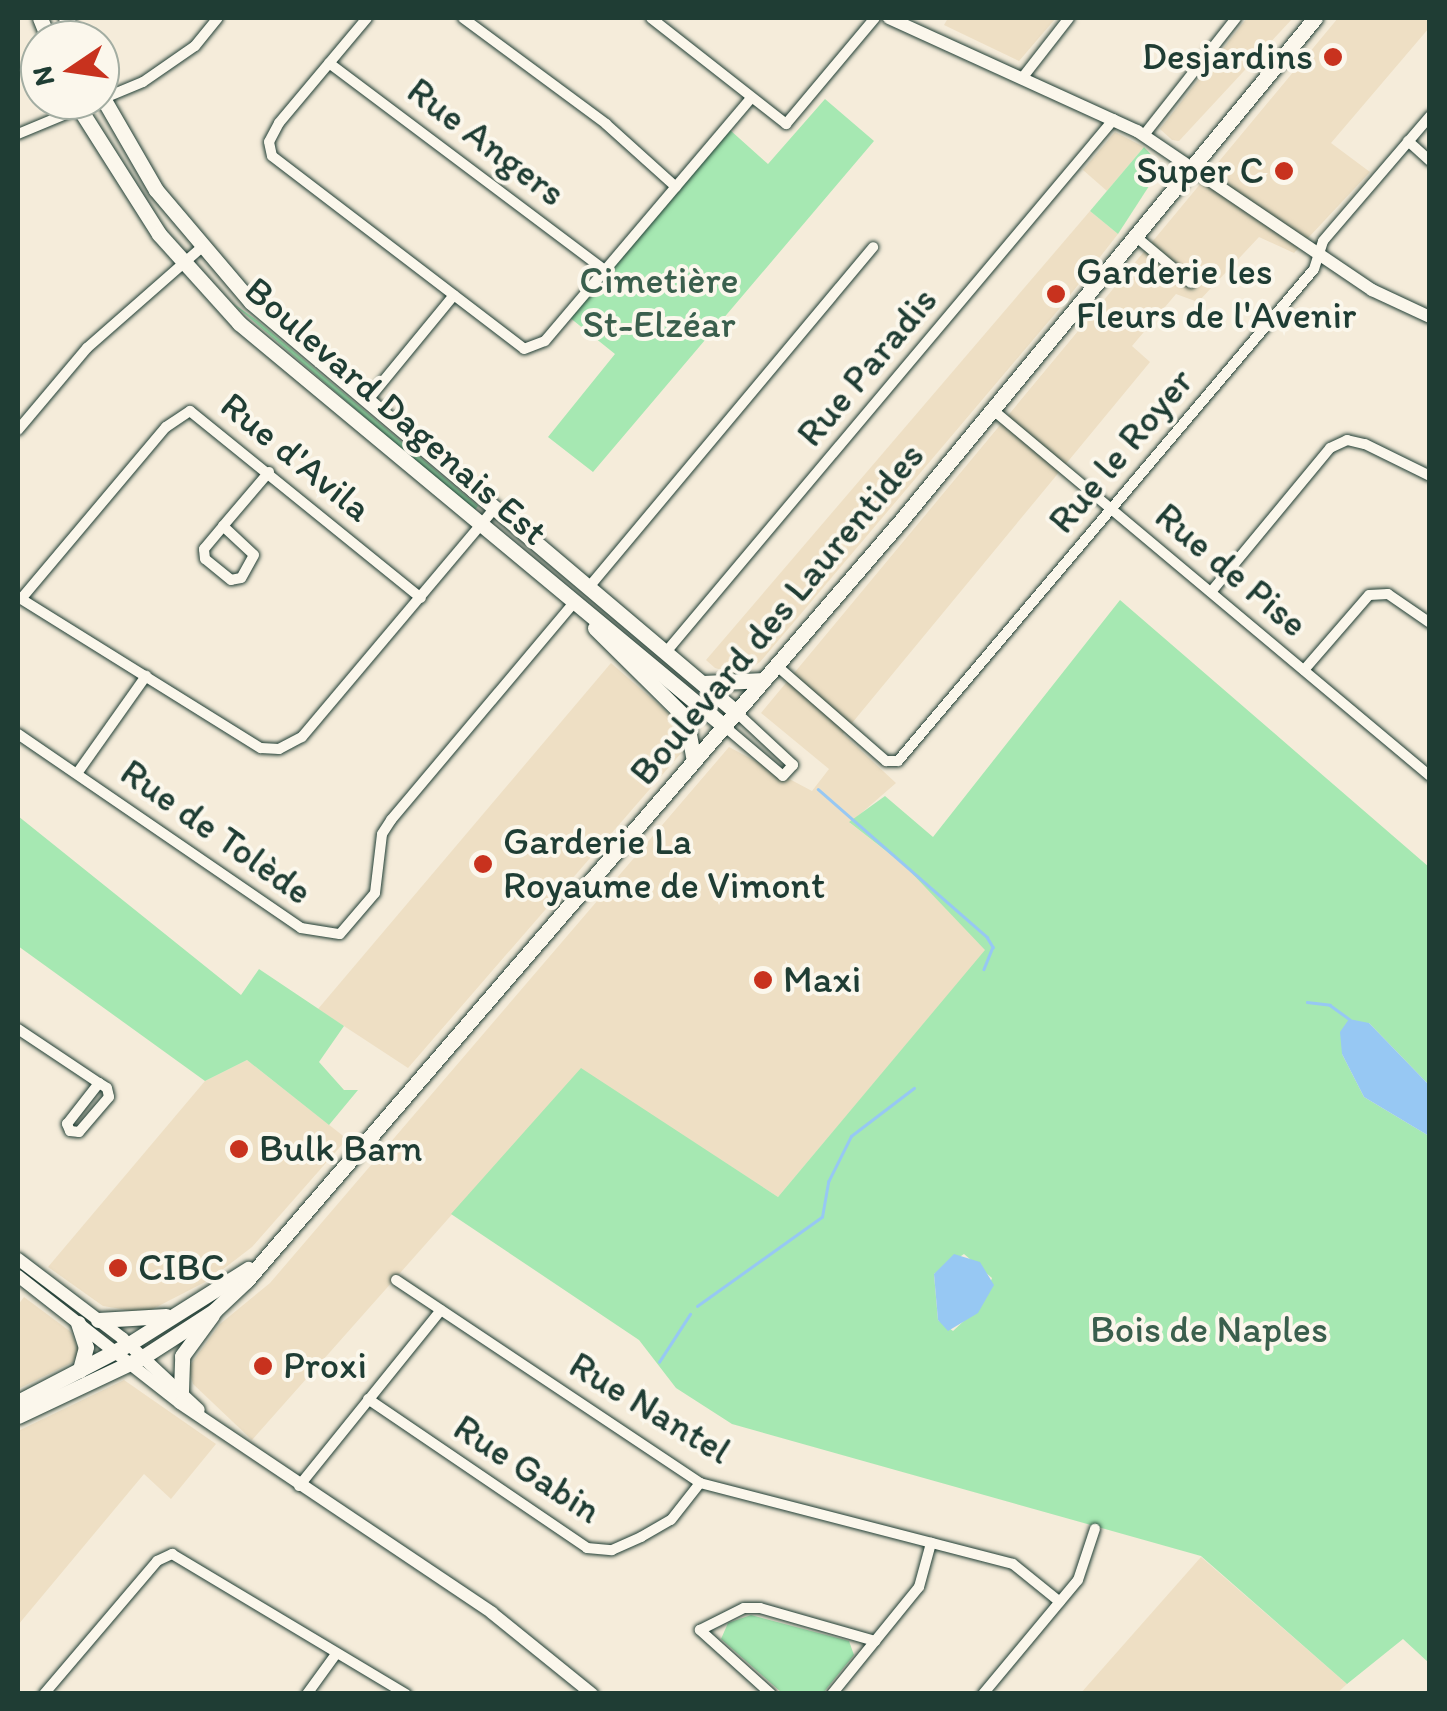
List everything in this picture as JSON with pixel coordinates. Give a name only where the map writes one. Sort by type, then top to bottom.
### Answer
[{"type":"main road","name":"Boulevard des Laurentides","points":[[18,1416],[137,1360],[214,1312],[278,1244],[777,666],[993,410],[1188,165],[1315,18]]},
{"type":"main road","name":"Boulevard Dagenais Est","points":[[85,120],[124,186],[183,264],[261,344],[724,726]]},
{"type":"main road","name":"Boulevard Dagenais Est","points":[[115,120],[140,166],[201,248],[263,312],[736,712]]},
{"type":"main road","points":[[578,609],[620,659],[686,718],[694,762]]},
{"type":"main road","points":[[702,683],[764,680]]},
{"type":"main road","name":"Boulevard des Laurentides","points":[[18,1402],[184,1311],[278,1244]]},
{"type":"main road","points":[[98,1320],[141,1321],[184,1311]]},
{"type":"main road","points":[[181,1392],[180,1362],[214,1312]]},
{"type":"main road","points":[[78,1323],[86,1347],[80,1370]]},
{"type":"street","points":[[120,88],[175,63],[218,18]]},
{"type":"street","points":[[367,18],[279,124],[269,142],[272,156],[524,349],[545,341],[750,99]]},
{"type":"street","points":[[463,18],[606,124],[676,187]]},
{"type":"street","points":[[651,18],[776,121],[794,119],[875,18]]},
{"type":"street","points":[[889,18],[1114,119],[1318,254],[1430,317]]},
{"type":"street","points":[[1023,77],[1069,18]]},
{"type":"street","points":[[1144,136],[1236,18]]},
{"type":"street","name":"Rue Angers","points":[[329,64],[606,270]]},
{"type":"street","name":"Rue le Royer","points":[[777,666],[884,760],[894,763],[905,754],[1314,269],[1318,254],[1430,116]]},
{"type":"street","name":"Rue Paradis","points":[[666,652],[1114,119]]},
{"type":"street","points":[[18,134],[46,120]]},
{"type":"street","points":[[1408,141],[1430,161]]},
{"type":"street","points":[[1135,236],[1191,283]]},
{"type":"street","points":[[588,587],[873,247]]},
{"type":"street","points":[[18,430],[86,348],[201,248]]},
{"type":"street","points":[[367,401],[454,295]]},
{"type":"street","name":"Rue de Pise","points":[[993,410],[1430,776]]},
{"type":"street","name":"Rue d'Avila","points":[[20,598],[180,414],[203,416],[420,598]]},
{"type":"street","points":[[1211,592],[1330,448],[1347,440],[1364,444],[1430,476]]},
{"type":"street","points":[[223,526],[254,555],[241,578],[230,580],[205,558],[204,549],[223,526],[269,472]]},
{"type":"street","points":[[20,598],[261,748],[279,749],[302,738],[494,508]]},
{"type":"street","points":[[1304,670],[1369,595],[1388,594],[1430,623]]},
{"type":"street","name":"Rue de Tolède","points":[[18,734],[301,928],[340,934],[376,893],[380,841],[391,820],[578,609]]},
{"type":"street","points":[[78,772],[146,676]]},
{"type":"street","points":[[724,726],[783,776],[793,765],[736,712]]},
{"type":"street","points":[[18,1029],[99,1083],[109,1097],[78,1132],[70,1131],[66,1124],[99,1083]]},
{"type":"street","points":[[18,1259],[98,1320],[122,1347],[203,1416],[298,1487],[492,1613],[592,1694]]},
{"type":"street","points":[[18,1276],[78,1323],[122,1347]]},
{"type":"street","name":"Rue Nantel","points":[[396,1280],[700,1483],[1013,1564],[1060,1602]]},
{"type":"street","points":[[298,1487],[441,1310]]},
{"type":"street","points":[[137,1360],[181,1392],[203,1416]]},
{"type":"street","name":"Rue Gabin","points":[[368,1399],[587,1548],[612,1550],[671,1520],[700,1483]]},
{"type":"street","points":[[983,1694],[1083,1571],[1095,1529]]},
{"type":"street","points":[[832,1694],[919,1588],[931,1542]]},
{"type":"street","points":[[44,1694],[168,1554],[184,1558],[240,1599],[406,1694]]},
{"type":"street","points":[[772,1694],[700,1630],[744,1608],[760,1608],[875,1641]]},
{"type":"street","points":[[308,1694],[336,1654]]},
{"type":"shaded area","points":[[948,18],[1056,18],[1019,61],[944,25]]},
{"type":"shaded area","points":[[1247,18],[1293,18],[1179,141],[1172,140],[1160,129]]},
{"type":"shaded area","points":[[1338,18],[1429,18],[1429,28],[1331,143],[1370,172],[1294,253],[1259,237],[1198,302],[1176,294],[1132,346],[1150,362],[843,734],[896,783],[850,823],[904,865],[986,950],[778,1197],[581,1069],[252,1440],[193,1384],[188,1368],[220,1324],[270,1283],[729,747],[812,791],[829,769],[761,713]]},
{"type":"shaded area","points":[[1115,132],[1144,147],[1107,191],[1083,170]]},
{"type":"shaded area","points":[[1090,211],[1118,234],[1060,308],[760,662],[740,675],[715,668],[706,660]]},
{"type":"shaded area","points":[[611,663],[683,726],[682,752],[408,1068],[318,1009]]},
{"type":"shaded area","points":[[247,1060],[347,1139],[252,1247],[209,1280],[145,1313],[103,1306],[48,1267],[205,1081]]},
{"type":"shaded area","points":[[24,1297],[71,1332],[79,1351],[73,1362],[18,1389],[18,1305]]},
{"type":"shaded area","points":[[124,1380],[216,1444],[171,1499],[144,1474],[18,1625],[18,1431]]},
{"type":"shaded area","points":[[1201,1557],[1347,1684],[1336,1694],[1080,1694]]},
{"type":"green space","name":"Cimetière St-Elzéar","points":[[825,99],[874,141],[593,472],[548,437],[615,354],[569,317],[730,130],[768,164]]},
{"type":"green space","points":[[1144,147],[1162,166],[1118,234],[1090,211]]},
{"type":"green space","points":[[231,302],[478,506],[474,511]]},
{"type":"green space","name":"Bois de Naples","points":[[1120,600],[1429,867],[1429,1085],[1369,1023],[1342,1054],[1364,1097],[1429,1136],[1429,1663],[1403,1639],[1347,1684],[1201,1556],[732,1424],[676,1388],[639,1340],[451,1214],[581,1068],[778,1197],[985,950],[904,865],[849,822],[885,796],[933,837]],"holes":[[[964,1254],[992,1278],[982,1304],[953,1331],[938,1320],[934,1274]]]},
{"type":"green space","points":[[18,816],[241,995],[259,969],[344,1026],[319,1062],[344,1090],[358,1090],[329,1125],[247,1060],[205,1081],[18,946]]},
{"type":"green space","points":[[751,1615],[849,1641],[854,1655],[823,1693],[782,1693],[721,1639],[728,1623]]},
{"type":"water","points":[[1349,1019],[1369,1023],[1429,1085],[1429,1136],[1364,1097],[1342,1054],[1340,1032]]},
{"type":"water","points":[[954,1254],[980,1262],[994,1285],[978,1313],[948,1331],[938,1320],[934,1274]]},
{"type":"waterway","points":[[818,789],[987,937],[993,947],[984,969]]},
{"type":"waterway","points":[[1307,1002],[1330,1005],[1349,1019]]},
{"type":"waterway","points":[[697,1306],[822,1217],[828,1182],[851,1136],[914,1088]]},
{"type":"waterway","points":[[659,1362],[690,1314]]},
{"type":"place","name":"Desjardins","points":[[1333,57]]},
{"type":"place","name":"Super C","points":[[1284,171]]},
{"type":"place","name":"Garderie les Fleurs de l'Avenir","points":[[1056,294]]},
{"type":"place","name":"Garderie La Royaume de Vimont","points":[[483,864]]},
{"type":"place","name":"Maxi","points":[[763,980]]},
{"type":"place","name":"Bulk Barn","points":[[239,1149]]},
{"type":"place","name":"CIBC","points":[[118,1268]]},
{"type":"place","name":"Proxi","points":[[263,1366]]}]
